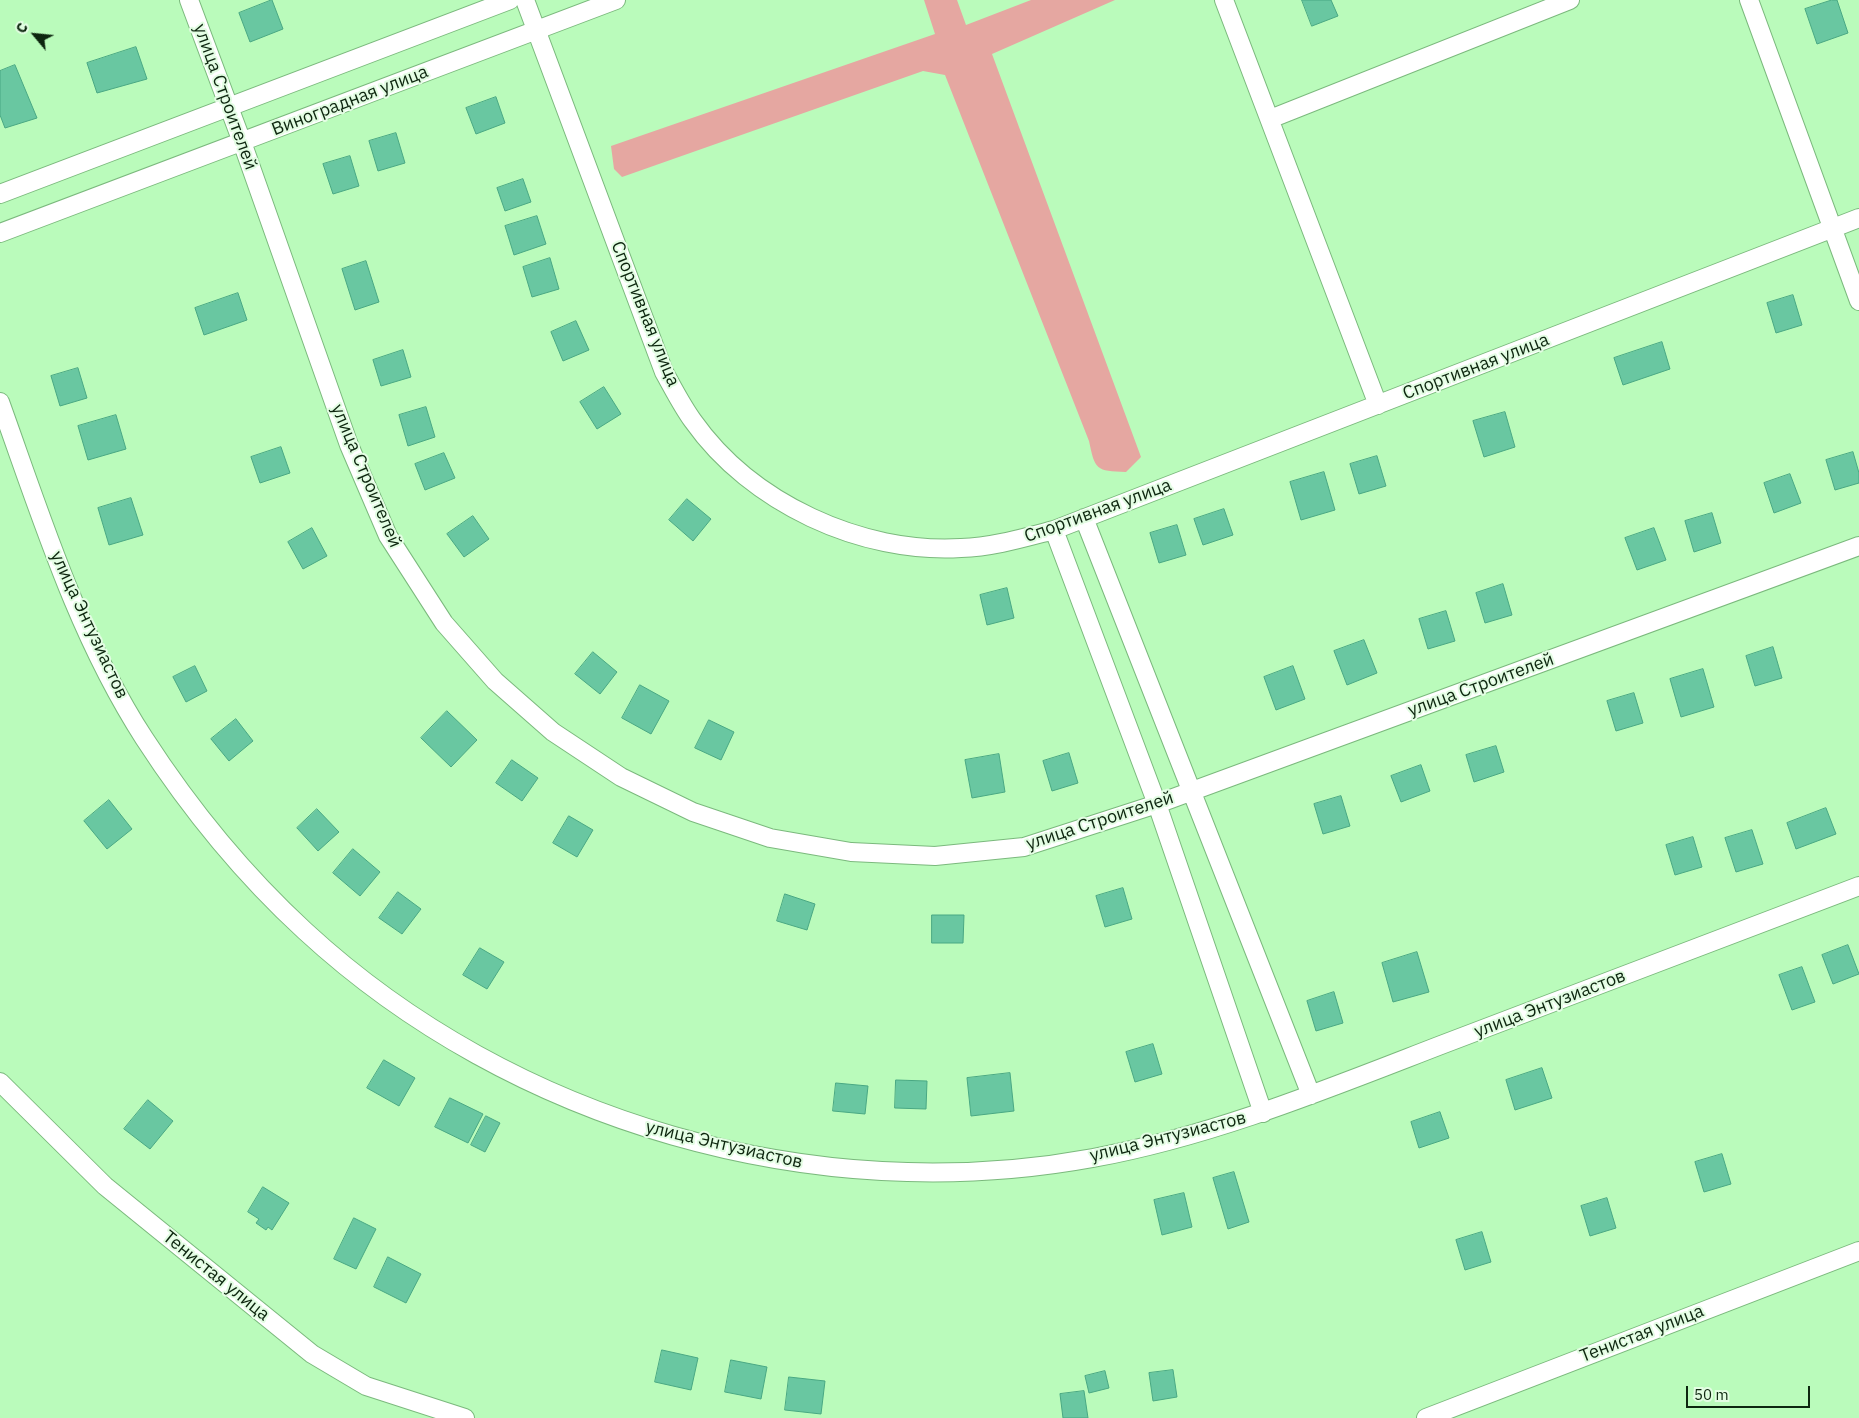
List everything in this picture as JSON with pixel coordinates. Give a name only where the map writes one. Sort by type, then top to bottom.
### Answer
[{"type":"street","name":"улица Строителей","points":[[190,0],[349,445],[388,536],[444,623],[495,681],[553,732],[621,777],[693,812],[770,838],[851,852],[935,856],[1024,847],[1191,792],[1859,546]]},
{"type":"street","points":[[0,194],[510,0]]},
{"type":"street","name":"Спортивная улица","points":[[525,0],[664,372],[693,422],[729,463],[774,498],[828,526],[892,544],[960,549],[1005,543],[1054,530],[1859,218]]},
{"type":"street","name":"Виноградная улица","points":[[0,233],[616,0]]},
{"type":"street","points":[[1224,0],[1378,405]]},
{"type":"street","points":[[1270,120],[1570,0]]},
{"type":"street","points":[[1749,0],[1859,301]]},
{"type":"street","name":"улица Энтузиастов","points":[[0,402],[56,556],[103,666],[141,734],[185,799],[256,883],[308,934],[358,976],[414,1017],[475,1054],[572,1101],[670,1136],[776,1160],[848,1169],[924,1173],[1030,1167],[1091,1158],[1153,1145],[1264,1113],[1859,886]]},
{"type":"street","points":[[1084,518],[1311,1095]]},
{"type":"street","points":[[1054,530],[1157,804],[1264,1113]]},
{"type":"street","name":"Тенистая улица","points":[[0,1082],[105,1186],[312,1354],[366,1386],[464,1418]]},
{"type":"street","name":"Тенистая улица","points":[[1426,1418],[1859,1251]]},
{"type":"shaded area","points":[[924,0],[957,0],[966,25],[1031,0],[1115,0],[992,54],[1141,457],[1126,472],[1108,471],[1098,467],[1095,463],[1089,441],[945,75],[923,71],[622,177],[614,169],[611,146],[935,34]]},
{"type":"building","points":[[272,0],[283,29],[250,42],[239,13]]},
{"type":"building","points":[[1302,0],[1331,0],[1338,16],[1312,26]]},
{"type":"building","points":[[1837,0],[1848,33],[1817,44],[1805,9]]},
{"type":"building","points":[[136,47],[147,79],[97,93],[87,63]]},
{"type":"building","points":[[15,65],[37,118],[5,128],[0,115],[0,71]]},
{"type":"building","points":[[496,97],[505,123],[476,134],[466,108]]},
{"type":"building","points":[[396,133],[405,163],[378,171],[369,141]]},
{"type":"building","points":[[350,156],[359,186],[333,194],[323,164]]},
{"type":"building","points":[[523,179],[531,202],[505,211],[497,188]]},
{"type":"building","points":[[537,216],[546,244],[514,255],[505,226]]},
{"type":"building","points":[[550,258],[559,289],[532,297],[523,267]]},
{"type":"building","points":[[366,261],[379,302],[355,310],[342,269]]},
{"type":"building","points":[[238,293],[247,320],[204,335],[195,308]]},
{"type":"building","points":[[1793,295],[1802,325],[1776,333],[1767,303]]},
{"type":"building","points":[[576,321],[589,350],[563,361],[551,332]]},
{"type":"building","points":[[1662,342],[1670,369],[1623,385],[1614,358]]},
{"type":"building","points":[[403,350],[411,377],[381,386],[373,360]]},
{"type":"building","points":[[78,368],[87,398],[60,406],[51,376]]},
{"type":"building","points":[[604,387],[621,414],[597,429],[580,402]]},
{"type":"building","points":[[426,407],[435,437],[408,446],[399,415]]},
{"type":"building","points":[[1505,412],[1515,447],[1484,457],[1473,421]]},
{"type":"building","points":[[116,415],[126,449],[88,460],[78,426]]},
{"type":"building","points":[[281,447],[290,473],[260,483],[251,457]]},
{"type":"building","points":[[1853,452],[1859,473],[1859,483],[1835,490],[1826,460]]},
{"type":"building","points":[[444,453],[455,478],[425,490],[415,464]]},
{"type":"building","points":[[1377,456],[1386,486],[1359,494],[1350,464]]},
{"type":"building","points":[[1324,472],[1335,510],[1301,520],[1290,482]]},
{"type":"building","points":[[1790,474],[1801,503],[1774,513],[1764,483]]},
{"type":"building","points":[[131,498],[143,535],[109,545],[98,508]]},
{"type":"building","points":[[687,499],[711,519],[693,541],[669,520]]},
{"type":"building","points":[[1224,509],[1233,535],[1203,545],[1194,519]]},
{"type":"building","points":[[1712,513],[1721,543],[1694,552],[1685,521]]},
{"type":"building","points":[[473,516],[489,539],[464,557],[447,534]]},
{"type":"building","points":[[1177,525],[1186,555],[1159,563],[1150,533]]},
{"type":"building","points":[[312,528],[327,556],[303,569],[288,542]]},
{"type":"building","points":[[1654,528],[1666,560],[1637,570],[1625,538]]},
{"type":"building","points":[[1503,584],[1512,615],[1485,623],[1476,593]]},
{"type":"building","points":[[1007,588],[1014,618],[987,625],[980,595]]},
{"type":"building","points":[[1446,611],[1455,641],[1428,649],[1419,619]]},
{"type":"building","points":[[1364,640],[1377,673],[1347,685],[1334,651]]},
{"type":"building","points":[[1773,647],[1782,678],[1755,686],[1746,656]]},
{"type":"building","points":[[593,652],[617,672],[600,694],[575,674]]},
{"type":"building","points":[[195,666],[207,691],[186,702],[173,677]]},
{"type":"building","points":[[1293,666],[1305,699],[1276,710],[1264,677]]},
{"type":"building","points":[[1703,669],[1714,707],[1681,717],[1670,679]]},
{"type":"building","points":[[640,685],[669,701],[651,734],[622,718]]},
{"type":"building","points":[[1634,693],[1643,723],[1616,731],[1607,701]]},
{"type":"building","points":[[447,711],[477,740],[451,767],[421,738]]},
{"type":"building","points":[[236,719],[253,741],[229,761],[211,739]]},
{"type":"building","points":[[709,720],[734,732],[721,760],[695,748]]},
{"type":"building","points":[[1496,746],[1504,772],[1474,782],[1466,755]]},
{"type":"building","points":[[1069,753],[1078,783],[1052,791],[1043,761]]},
{"type":"building","points":[[999,754],[1005,792],[972,798],[965,760]]},
{"type":"building","points":[[512,760],[538,778],[522,801],[496,783]]},
{"type":"building","points":[[1421,765],[1430,791],[1401,802],[1391,776]]},
{"type":"building","points":[[1341,796],[1350,826],[1323,834],[1314,804]]},
{"type":"building","points":[[109,800],[132,829],[107,849],[84,821]]},
{"type":"building","points":[[1826,808],[1836,834],[1796,849],[1787,823]]},
{"type":"building","points":[[317,809],[339,832],[318,851],[297,828]]},
{"type":"building","points":[[569,816],[593,830],[577,857],[553,843]]},
{"type":"building","points":[[1752,830],[1763,864],[1736,872],[1725,838]]},
{"type":"building","points":[[1693,837],[1702,867],[1675,875],[1666,845]]},
{"type":"building","points":[[353,849],[380,872],[360,896],[333,873]]},
{"type":"building","points":[[1123,888],[1132,919],[1105,927],[1096,896]]},
{"type":"building","points":[[398,892],[421,909],[402,934],[379,918]]},
{"type":"building","points":[[785,894],[815,904],[807,930],[777,921]]},
{"type":"building","points":[[932,915],[964,915],[963,943],[932,943]]},
{"type":"building","points":[[1848,945],[1859,974],[1833,984],[1822,955]]},
{"type":"building","points":[[480,948],[504,962],[487,989],[463,975]]},
{"type":"building","points":[[1417,952],[1429,992],[1393,1002],[1382,963]]},
{"type":"building","points":[[1802,967],[1815,1002],[1792,1010],[1779,975]]},
{"type":"building","points":[[1334,992],[1343,1023],[1316,1031],[1307,1001]]},
{"type":"building","points":[[1153,1044],[1162,1074],[1135,1082],[1126,1052]]},
{"type":"building","points":[[384,1060],[415,1078],[399,1106],[367,1088]]},
{"type":"building","points":[[1542,1068],[1552,1098],[1515,1110],[1506,1080]]},
{"type":"building","points":[[1010,1073],[1014,1111],[971,1116],[967,1078]]},
{"type":"building","points":[[896,1080],[927,1081],[926,1109],[895,1108]]},
{"type":"building","points":[[836,1083],[868,1086],[865,1114],[833,1111]]},
{"type":"building","points":[[450,1098],[483,1114],[468,1143],[435,1127]]},
{"type":"building","points":[[148,1100],[173,1121],[150,1149],[124,1129]]},
{"type":"building","points":[[1440,1112],[1449,1138],[1419,1148],[1411,1122]]},
{"type":"building","points":[[486,1116],[500,1123],[485,1152],[471,1145]]},
{"type":"building","points":[[1722,1154],[1731,1184],[1704,1192],[1695,1162]]},
{"type":"building","points":[[1234,1172],[1249,1222],[1228,1229],[1213,1178]]},
{"type":"building","points":[[263,1187],[289,1203],[272,1230],[268,1227],[266,1230],[256,1223],[259,1219],[248,1212]]},
{"type":"building","points":[[1184,1193],[1192,1227],[1162,1235],[1154,1200]]},
{"type":"building","points":[[1607,1198],[1616,1228],[1590,1236],[1581,1206]]},
{"type":"building","points":[[354,1218],[376,1229],[356,1269],[334,1259]]},
{"type":"building","points":[[1482,1232],[1491,1262],[1465,1270],[1456,1240]]},
{"type":"building","points":[[388,1257],[421,1274],[406,1303],[374,1287]]},
{"type":"building","points":[[662,1350],[698,1358],[691,1390],[655,1382]]},
{"type":"building","points":[[731,1360],[767,1367],[761,1399],[725,1392]]},
{"type":"building","points":[[1173,1370],[1177,1397],[1153,1401],[1149,1373]]},
{"type":"building","points":[[1105,1371],[1109,1388],[1089,1393],[1085,1376]]},
{"type":"building","points":[[789,1377],[825,1381],[821,1414],[785,1410]]},
{"type":"building","points":[[1084,1391],[1088,1418],[1063,1418],[1060,1394]]}]
